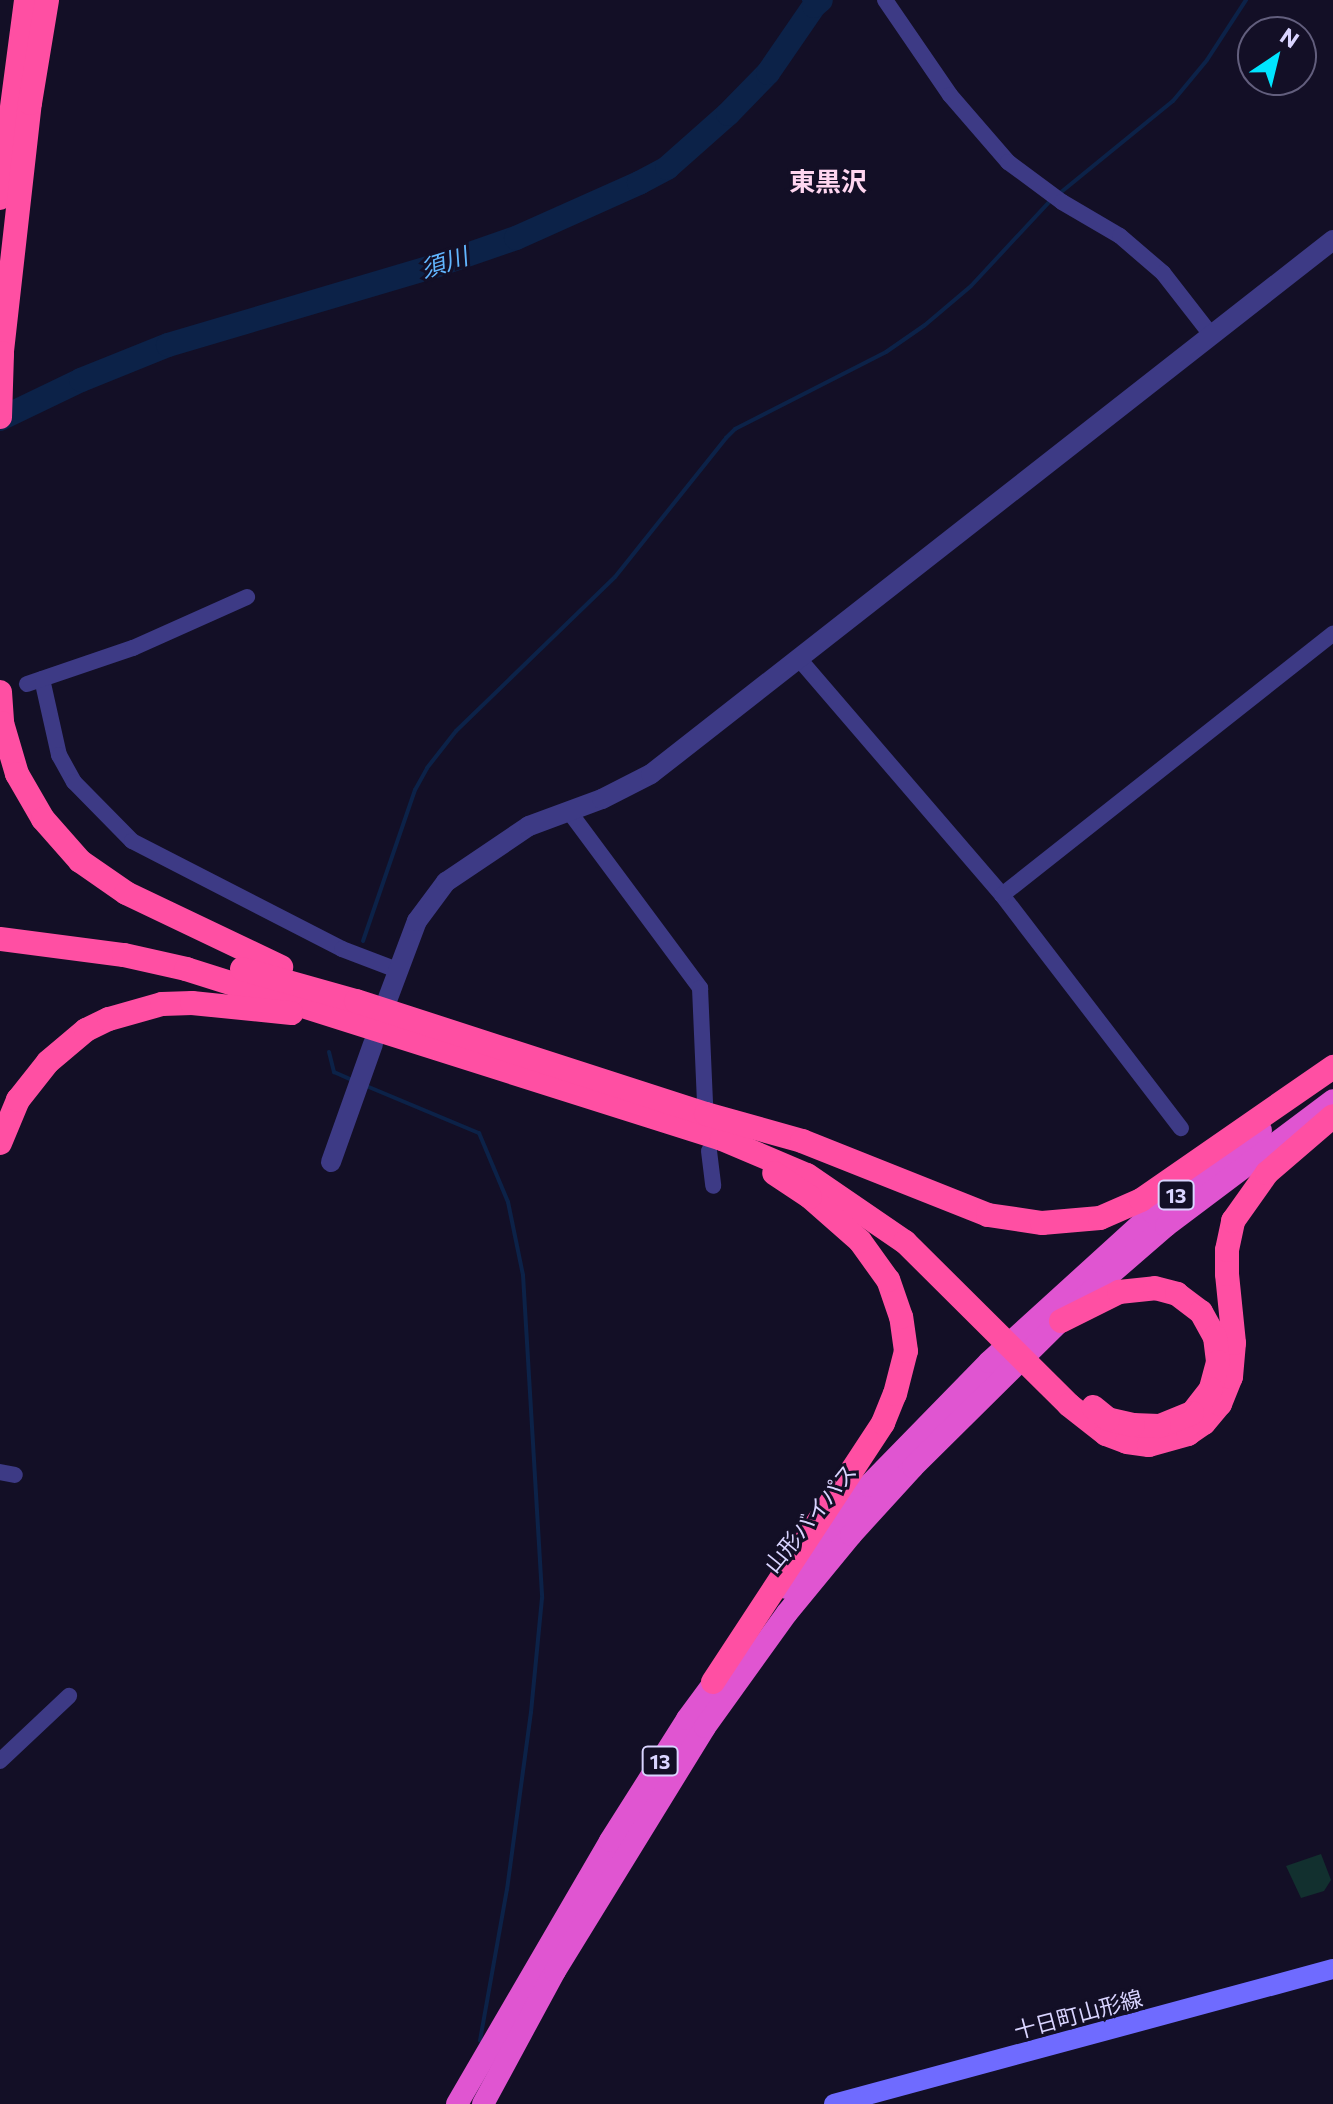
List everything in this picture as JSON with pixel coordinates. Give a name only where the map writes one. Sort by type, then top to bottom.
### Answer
[{"type":"highway","points":[[0,198],[26,0]]},
{"type":"highway","points":[[0,417],[1,360],[10,279],[30,103],[47,0]]},
{"type":"highway","points":[[0,692],[2,723],[17,774],[43,819],[80,861],[126,893],[353,1011]]},
{"type":"highway","points":[[0,924],[116,937],[353,1011],[716,1145],[807,1175],[905,1242],[1004,1332]]},
{"type":"highway","points":[[0,939],[81,948],[186,969],[353,1011],[705,1109],[802,1141],[988,1215],[1042,1223],[1100,1218],[1141,1200],[1333,1067]]},
{"type":"highway","points":[[0,1143],[18,1100],[40,1071],[74,1039],[109,1019],[162,1004],[192,1003],[353,1011]]},
{"type":"highway","name":"山形バイパス","points":[[457,2104],[610,1841],[713,1682],[868,1486],[999,1352],[1153,1213],[1333,1076]]},
{"type":"highway","name":"山形バイパス","points":[[483,2104],[628,1849],[705,1727],[787,1613],[904,1477],[1061,1321],[1166,1226],[1333,1100]]},
{"type":"highway","points":[[705,1109],[795,1156],[916,1236],[1004,1332],[1106,1434],[1127,1442],[1149,1445],[1169,1441],[1204,1423],[1220,1404],[1231,1377],[1234,1343],[1227,1250],[1233,1221],[1267,1173],[1333,1116]]},
{"type":"highway","points":[[713,1682],[883,1423],[895,1394],[906,1351],[901,1317],[888,1280],[860,1241],[810,1197],[716,1145]]},
{"type":"highway","points":[[1043,1372],[1108,1419],[1133,1425],[1159,1426],[1192,1413],[1211,1389],[1218,1362],[1215,1337],[1201,1312],[1177,1294],[1155,1288],[1119,1292],[1061,1321]]},
{"type":"main road","name":"十日町山形線","points":[[834,2104],[1333,1969]]},
{"type":"street","points":[[889,5],[950,95],[1008,162],[1062,202],[1120,236],[1163,273],[1212,336]]},
{"type":"street","points":[[388,998],[417,921],[446,882],[529,826],[602,799],[651,774],[1333,240]]},
{"type":"street","points":[[247,597],[133,648],[34,681],[59,755],[74,782],[132,841],[342,949],[397,970]]},
{"type":"street","points":[[1002,895],[1333,634]]},
{"type":"street","points":[[800,660],[1002,895],[1181,1128]]},
{"type":"street","points":[[568,810],[700,988],[705,1109]]},
{"type":"street","points":[[331,1162],[373,1044]]},
{"type":"street","points":[[713,1186],[716,1145]]},
{"type":"street","points":[[0,1761],[69,1696]]},
{"type":"green space","points":[[1321,1854],[1331,1880],[1324,1891],[1301,1898],[1286,1866]]},
{"type":"waterway","points":[[804,0],[814,6]]},
{"type":"waterway","name":"須川","points":[[0,419],[81,380],[168,345],[438,265],[516,238],[639,183],[667,168],[728,114],[768,73],[821,0]]},
{"type":"waterway","points":[[1060,193],[1173,101],[1207,60],[1246,0]]},
{"type":"waterway","points":[[363,941],[415,790],[427,768],[456,731],[615,577],[726,438],[735,429],[886,352],[925,325],[971,286],[1050,201]]},
{"type":"waterway","points":[[329,1052],[334,1072],[352,1080]]},
{"type":"waterway","points":[[364,1085],[479,1133],[508,1202],[523,1275],[542,1598],[531,1712],[507,1889],[480,2041]]},
{"type":"district","name":"東黒沢","points":[[828,181]]}]
